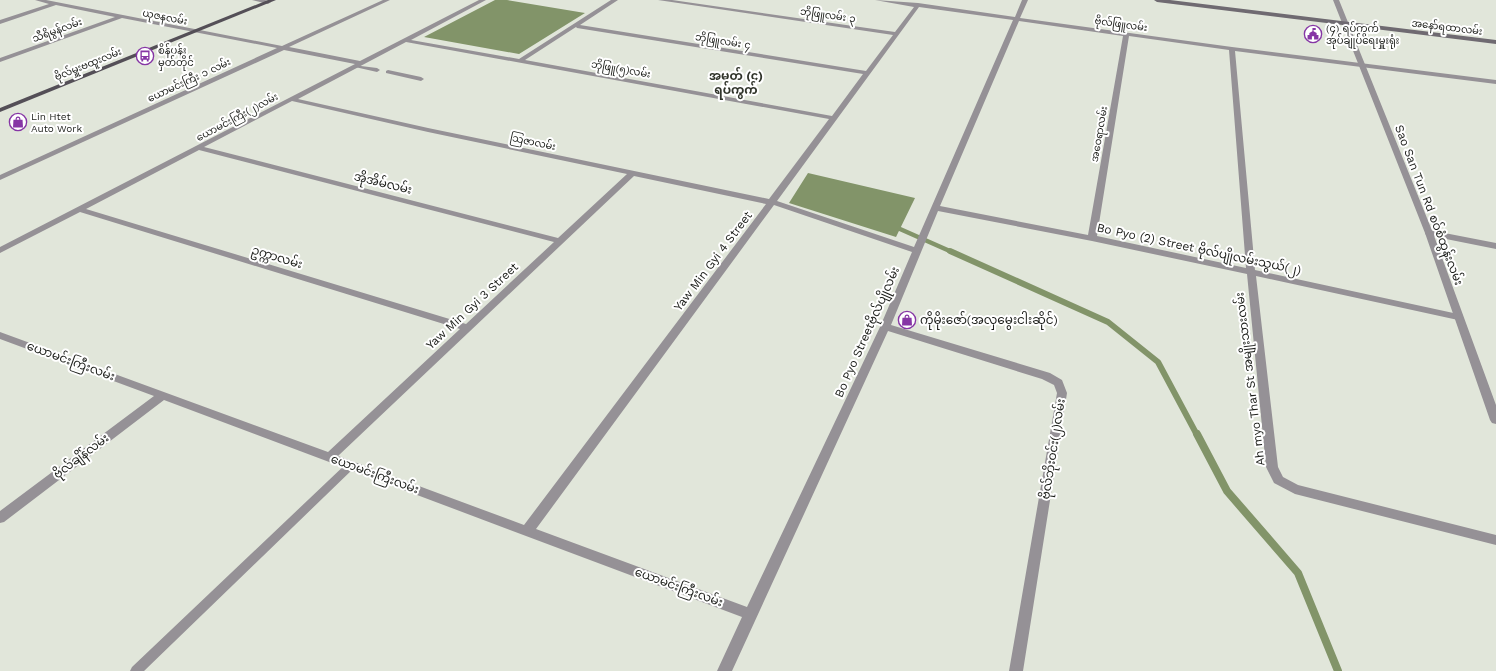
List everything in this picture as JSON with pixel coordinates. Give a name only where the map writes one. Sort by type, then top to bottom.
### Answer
[{"type":"main road","name":"အနော်ရထာလမ်း","points":[[1157,0],[1496,42]]},
{"type":"main road","name":"ဗိုလ်မှူးဗထူးလမ်း","points":[[0,110],[270,1]]},
{"type":"street","name":"ယုဇနလမ်း","points":[[38,0],[358,64]]},
{"type":"street","points":[[254,0],[270,1]]},
{"type":"street","name":"ယောမင်းကြီး ၁ လမ်း","points":[[0,178],[387,0]]},
{"type":"street","name":"ယောမင်းကြီး(၂)လမ်း","points":[[0,250],[483,0]]},
{"type":"street","points":[[520,61],[577,26],[615,0]]},
{"type":"street","name":"ဘိုဖြူလမ်း ၃","points":[[661,0],[896,34]]},
{"type":"street","name":"ဗိုလ်ဖြူလမ်း","points":[[878,0],[1496,82]]},
{"type":"street","name":"Bo Pyo Streetဗိုလ်ပျိုလမ်း","points":[[724,671],[885,328],[1025,0]]},
{"type":"street","name":"Sao San Tun Rd စဝ်စံထွန်းလမ်း","points":[[1336,0],[1429,233],[1496,420]]},
{"type":"street","points":[[0,22],[56,4]]},
{"type":"street","name":"Yaw Min Gyi 4 Street","points":[[527,531],[918,5]]},
{"type":"street","name":"သီရိမွန်လမ်း","points":[[0,60],[120,17]]},
{"type":"street","name":"ဘိုဖြူလမ်း ၄","points":[[577,26],[868,73]]},
{"type":"street","name":"အဝေရာလမ်း","points":[[1092,238],[1126,34]]},
{"type":"street","name":"ဘိုဖြူ(၅)လမ်း","points":[[404,40],[834,118]]},
{"type":"street","name":"Ah myo Thar St အမျိုးသားလမ်း","points":[[1232,48],[1251,273],[1272,467],[1278,480],[1295,489],[1496,540]]},
{"type":"street","name":"သြဇာလမ်း","points":[[291,99],[772,202],[812,213],[917,251]]},
{"type":"street","name":"အိုအိမ်လမ်း","points":[[199,148],[560,240]]},
{"type":"street","name":"Yaw Min Gyi 3 Street","points":[[330,457],[633,173]]},
{"type":"street","name":"Bo Pyo (2) Street ဗိုလ်ပျိုလမ်းသွယ်(၂)","points":[[935,208],[1092,238],[1458,317]]},
{"type":"street","name":"ဥက္ကာလမ်း","points":[[79,209],[468,328]]},
{"type":"street","points":[[1429,233],[1496,246]]},
{"type":"street","name":"ဗိုလ်ဘိုးဝင်း(၂)လမ်း","points":[[885,328],[1046,376],[1058,383],[1062,392],[1016,671]]},
{"type":"street","name":"ယောမင်းကြီးလမ်း","points":[[0,334],[750,614]]},
{"type":"street","name":"ဗိုလ်ချိန်လမ်း","points":[[0,518],[163,395]]},
{"type":"lane","points":[[358,64],[377,70]]},
{"type":"lane","points":[[388,72],[421,79]]},
{"type":"lane","points":[[136,671],[351,465]]},
{"type":"shaded area","points":[[495,0],[507,0],[585,13],[519,54],[424,37]]},
{"type":"shaded area","points":[[808,173],[915,198],[896,237],[789,203]]},
{"type":"waterway","points":[[900,229],[952,252]]},
{"type":"waterway","points":[[950,251],[1108,322],[1158,362],[1197,435]]},
{"type":"waterway","points":[[1197,434],[1227,491],[1298,573],[1338,671]]},
{"type":"place","name":"(၄) ရပ်ကွက် အုပ်ချုပ်ရေးမှူးရုံး","points":[[1313,34]]},
{"type":"place","name":"စိန်ပန်း မှတ်တိုင်","points":[[145,56]]},
{"type":"place","name":"Lin Htet Auto Work","points":[[18,122]]},
{"type":"place","name":"ကိုမိုးဇော်(အလှမွေးငါးဆိုင်)","points":[[907,320]]},
{"type":"district","name":"အမှတ် (၄) ရပ်ကွက်","points":[[736,83]]}]
